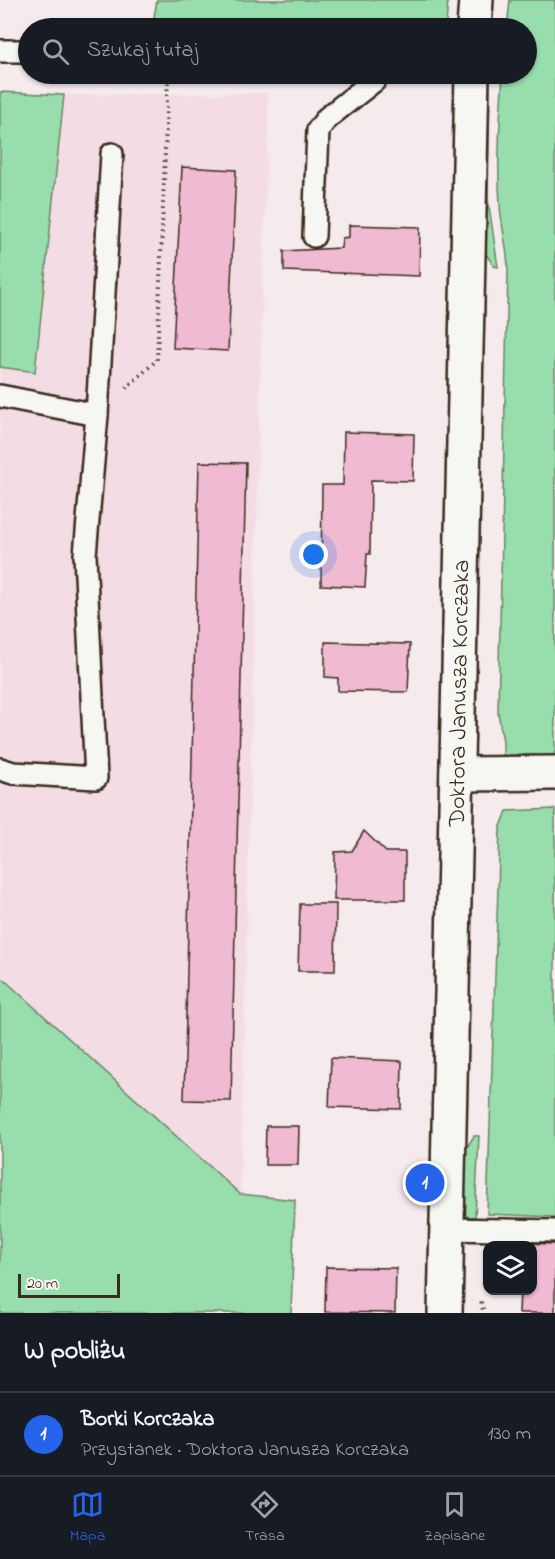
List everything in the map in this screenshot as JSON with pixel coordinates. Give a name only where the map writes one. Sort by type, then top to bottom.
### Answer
[{"type":"street","points":[[475,18],[476,0]]},
{"type":"street","name":"Doktora Janusza Korczaka","points":[[445,1313],[472,84]]},
{"type":"street","points":[[456,774],[555,773]]},
{"type":"lane","points":[[0,51],[18,51]]},
{"type":"lane","points":[[314,236],[318,130],[327,118],[370,84]]},
{"type":"lane","points":[[0,769],[13,773],[96,778],[85,555],[97,414],[112,154]]},
{"type":"lane","points":[[0,396],[97,414]]},
{"type":"lane","points":[[446,1229],[555,1231]]},
{"type":"path","points":[[157,360],[168,84]]},
{"type":"shaded area","points":[[0,92],[64,95],[268,93],[240,1194],[0,976]]},
{"type":"green space","points":[[157,0],[448,0],[447,18],[154,18]]},
{"type":"green space","points":[[510,0],[555,0],[555,756],[503,758],[498,712],[508,270],[500,205],[499,139],[502,84],[537,84],[537,18],[508,18]]},
{"type":"green space","points":[[487,84],[490,85],[488,199],[498,267],[494,266],[484,251]]},
{"type":"green space","points":[[0,92],[64,95],[35,372],[0,367]]},
{"type":"green space","points":[[555,809],[555,1217],[487,1214],[500,829],[507,811]]},
{"type":"green space","points":[[0,976],[240,1194],[295,1200],[291,1313],[0,1313]]},
{"type":"green space","points":[[474,1136],[479,1136],[475,1217],[468,1217],[463,1213],[464,1152]]},
{"type":"building","points":[[182,167],[236,170],[228,351],[173,348]]},
{"type":"building","points":[[349,225],[420,227],[419,276],[284,271],[284,251],[341,248],[342,238],[349,237]]},
{"type":"building","points":[[344,432],[414,434],[413,481],[371,480],[370,554],[367,554],[365,587],[321,585],[322,485],[343,485]]},
{"type":"building","points":[[199,462],[246,463],[231,1101],[184,1100]]},
{"type":"building","points":[[325,642],[410,644],[408,692],[338,691],[338,678],[325,677]]},
{"type":"building","points":[[364,831],[386,852],[405,852],[405,900],[334,900],[335,852],[352,851]]},
{"type":"building","points":[[300,904],[336,904],[335,971],[298,971]]},
{"type":"building","points":[[331,1058],[402,1061],[401,1109],[329,1107]]},
{"type":"building","points":[[266,1126],[299,1126],[298,1165],[265,1165]]},
{"type":"building","points":[[537,1243],[555,1244],[555,1313],[519,1313],[520,1295],[537,1295]]},
{"type":"building","points":[[326,1267],[396,1268],[395,1313],[325,1312]]},
{"type":"place","name":"Borki Korczaka","points":[[425,1183]]}]
